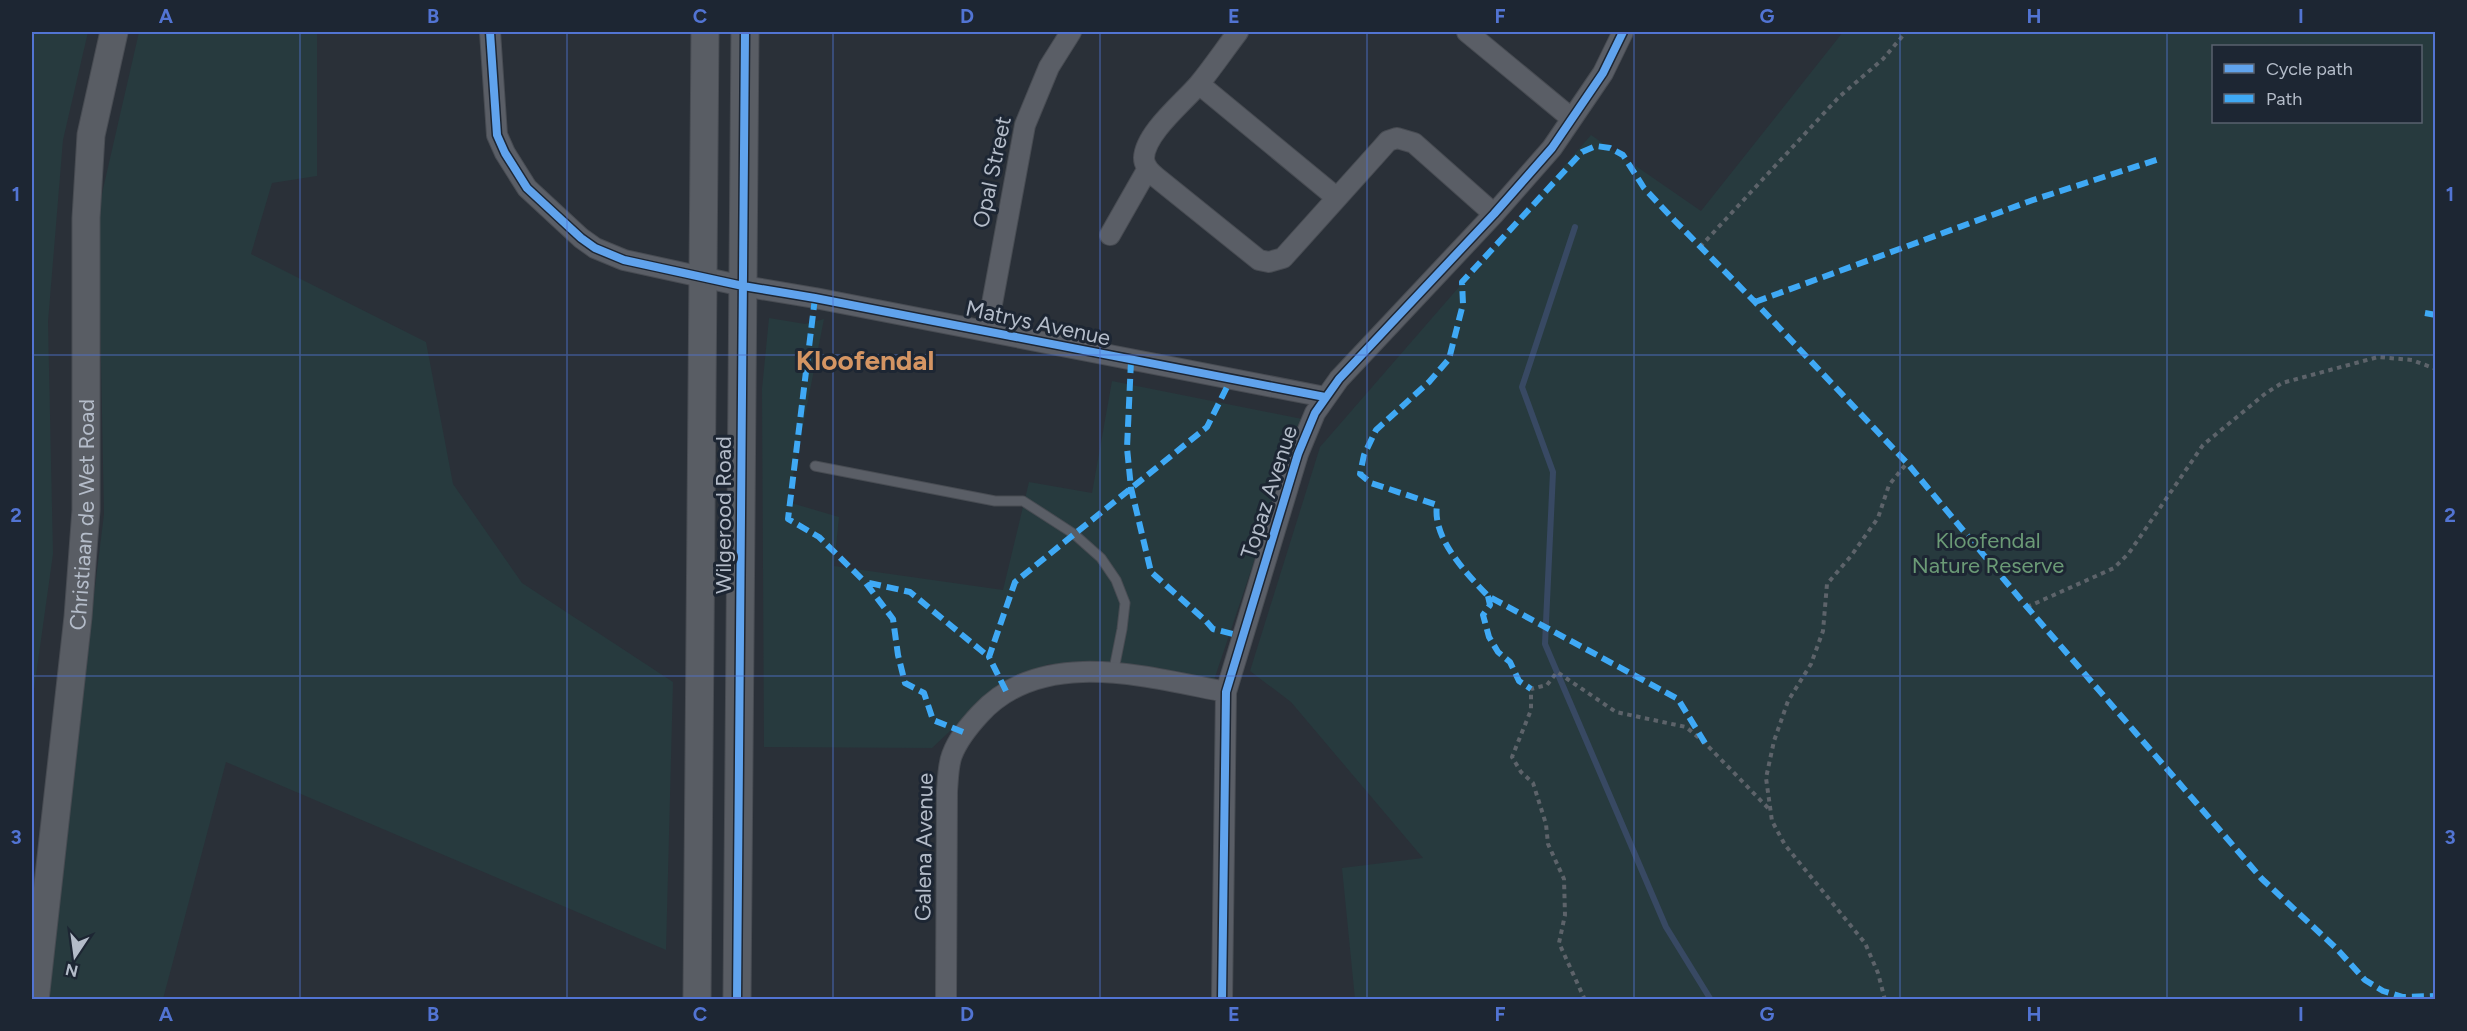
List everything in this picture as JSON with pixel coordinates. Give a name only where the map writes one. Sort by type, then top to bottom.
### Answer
[{"type":"street","name":"Christiaan de Wet Road","points":[[35,999],[77,628],[85,522],[86,218],[91,146],[102,82],[114,32]]},
{"type":"street","name":"Matrys Avenue","points":[[490,32],[498,135],[505,153],[527,188],[544,206],[595,248],[624,260],[743,286],[987,331],[1325,398]]},
{"type":"street","name":"Wilgerood Road","points":[[697,999],[705,32]]},
{"type":"street","name":"Wilgerood Road","points":[[737,999],[745,32]]},
{"type":"street","name":"Opal Street","points":[[987,331],[1025,125],[1045,74],[1071,32]]},
{"type":"street","points":[[1238,32],[1199,84],[1154,134],[1146,148],[1144,160],[1148,170],[1259,260],[1269,262],[1283,258],[1388,141],[1403,138],[1414,143],[1494,214]]},
{"type":"street","points":[[1467,32],[1571,118]]},
{"type":"street","name":"Topaz Avenue","points":[[1222,999],[1226,692],[1298,454],[1325,398],[1361,355],[1494,214],[1552,148],[1603,73],[1623,32]]},
{"type":"street","points":[[1199,84],[1337,198]]},
{"type":"street","points":[[1110,235],[1148,170]]},
{"type":"street","name":"Galena Avenue","points":[[946,999],[947,791],[951,757],[963,732],[986,707],[1006,691],[1036,677],[1077,672],[1135,674],[1226,692]]},
{"type":"lane","points":[[815,466],[994,501],[1023,501],[1074,534],[1101,558],[1116,580],[1125,603],[1113,674]]},
{"type":"path","points":[[1700,247],[1839,97],[1883,59],[1906,32]]},
{"type":"path","points":[[2027,607],[2114,568],[2130,553],[2203,445],[2266,393],[2282,383],[2378,357],[2412,360],[2436,369]]},
{"type":"path","points":[[1885,999],[1878,973],[1865,943],[1785,845],[1772,821],[1766,778],[1774,741],[1788,701],[1811,664],[1823,631],[1827,584],[1851,556],[1878,518],[1889,485],[1907,463]]},
{"type":"path","points":[[1585,999],[1559,943],[1565,915],[1564,879],[1548,844],[1546,824],[1533,783],[1521,772],[1512,757],[1531,710],[1531,689],[1546,685],[1557,672],[1616,712],[1686,727],[1769,809]]},
{"type":"green space","points":[[32,32],[88,32],[63,140],[48,322],[53,554],[32,704]]},
{"type":"green space","points":[[139,32],[317,32],[317,176],[272,183],[251,254],[426,342],[453,484],[522,583],[673,682],[666,950],[226,762],[163,999],[44,1000],[104,514],[98,211]]},
{"type":"green space","name":"Kloofendal Nature Reserve","points":[[1843,32],[2435,32],[2435,999],[1355,999],[1342,868],[1423,858],[1291,702],[1250,671],[1320,447],[1591,135],[1701,211]]},
{"type":"green space","points":[[769,318],[805,324],[824,319],[788,502],[839,517],[834,566],[1003,590],[1029,482],[1092,493],[1112,381],[1302,419],[1214,680],[1155,667],[1049,664],[1001,683],[932,748],[764,747],[762,389]]},
{"type":"waterway","points":[[1575,227],[1522,387],[1553,472],[1545,644],[1666,927],[1711,1000]]},
{"type":"marked path","points":[[1705,743],[1678,699],[1488,596],[1461,566],[1445,542],[1437,517],[1437,505],[1371,483],[1360,474],[1364,455],[1376,430],[1429,382],[1449,359],[1463,304],[1462,282],[1582,152],[1596,146],[1610,148],[1623,155],[1644,188],[1907,463],[2027,607],[2262,879],[2337,949],[2365,980],[2383,991],[2403,997],[2436,996]]},
{"type":"marked path","points":[[1755,302],[2033,200],[2159,159]]},
{"type":"marked path","points":[[815,298],[788,519],[819,537],[865,582]]},
{"type":"marked path","points":[[2425,313],[2436,315]]},
{"type":"marked path","points":[[1131,361],[1127,448],[1131,488],[1151,572],[1213,629],[1241,636]]},
{"type":"marked path","points":[[1006,691],[989,657],[1015,582],[1207,427],[1231,379]]},
{"type":"marked path","points":[[963,732],[933,720],[924,693],[905,683],[893,619],[865,582],[910,592],[989,657]]},
{"type":"marked path","points":[[1488,596],[1490,605],[1483,615],[1489,637],[1498,652],[1510,662],[1519,681],[1531,689]]},
{"type":"cycle path","points":[[490,32],[497,135],[505,153],[527,188],[595,248],[624,260],[743,286],[1325,397]]},
{"type":"cycle path","points":[[737,1000],[745,32]]},
{"type":"cycle path","points":[[1222,1000],[1226,692],[1298,454],[1315,413],[1339,379],[1494,214],[1552,148],[1603,73],[1623,32]]},
{"type":"district","name":"Kloofendal","points":[[865,360]]}]
